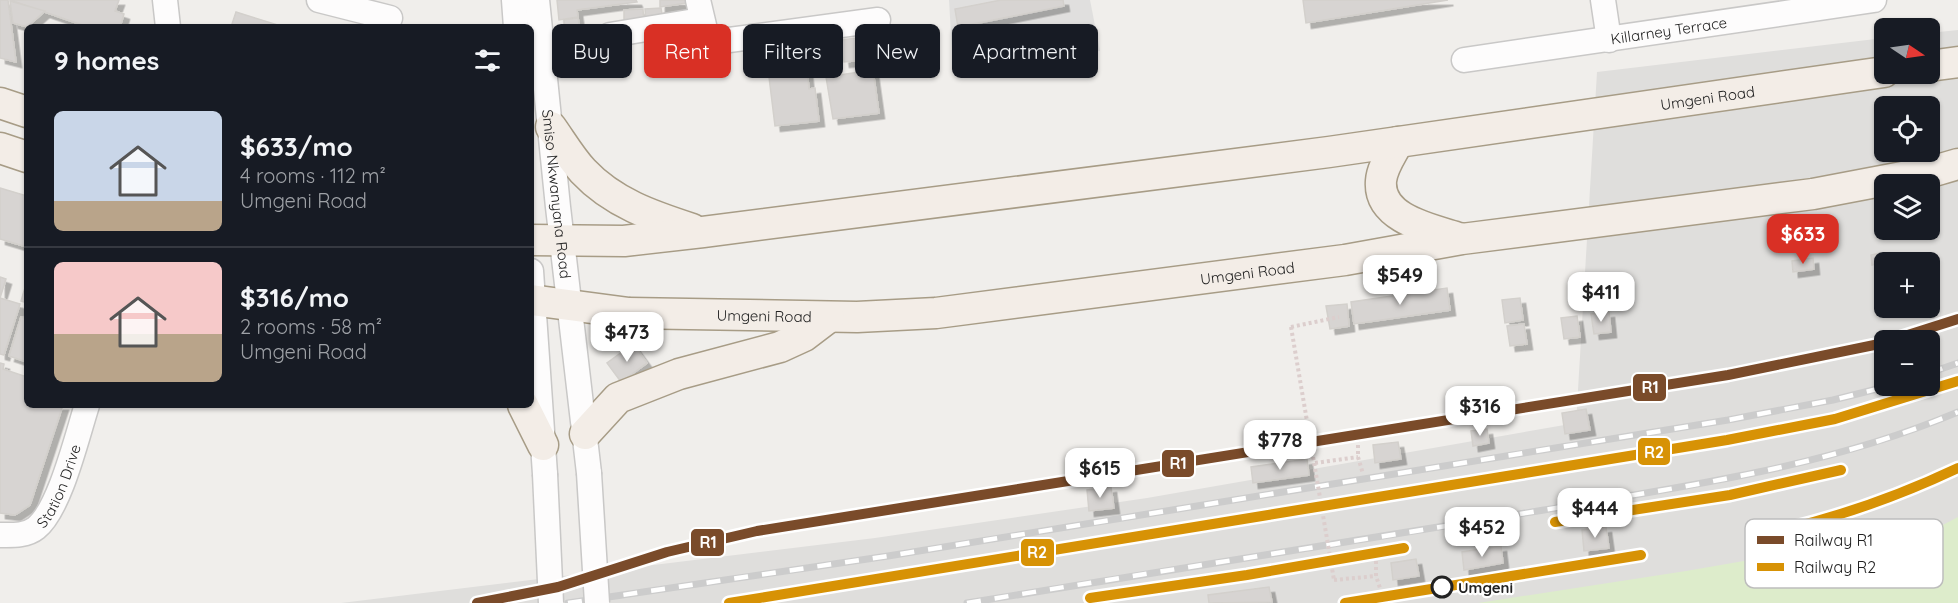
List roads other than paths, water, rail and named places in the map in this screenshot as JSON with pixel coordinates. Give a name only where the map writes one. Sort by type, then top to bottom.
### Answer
[{"type":"main road","points":[[1940,64],[1958,62]]},
{"type":"main road","name":"Umgeni Road","points":[[534,240],[624,241],[703,232],[1398,142],[1874,73]]},
{"type":"main road","points":[[0,103],[24,111]]},
{"type":"main road","points":[[551,127],[583,171],[609,194],[639,210],[703,232]]},
{"type":"main road","points":[[1398,142],[1384,169],[1381,181],[1382,194],[1388,206],[1414,223],[1462,239]]},
{"type":"main road","name":"Umgeni Road","points":[[534,301],[629,313],[829,316],[959,310],[1333,262],[1462,239],[1813,194],[1934,171],[1958,164]]},
{"type":"main road","points":[[585,434],[618,398],[680,374],[780,347],[804,336],[829,316]]},
{"type":"main road","points":[[524,408],[544,459]]},
{"type":"street","points":[[319,0],[390,18]]},
{"type":"street","points":[[514,0],[516,24]]},
{"type":"street","name":"Smiso Nkwanyana Road","points":[[537,0],[561,241],[589,473],[597,603]]},
{"type":"street","points":[[1604,0],[1609,40]]},
{"type":"street","name":"Killarney Terrace","points":[[1464,60],[1874,0]]},
{"type":"street","points":[[632,29],[700,10],[707,38],[714,42],[878,20]]},
{"type":"street","points":[[534,327],[544,459],[551,603]]},
{"type":"street","name":"Station Drive","points":[[0,535],[18,535],[34,530],[46,517],[55,501],[86,408]]},
{"type":"railway","points":[[1923,330],[1958,319]]},
{"type":"railway","points":[[477,603],[558,587],[667,552],[757,531],[1728,375],[1874,345]]},
{"type":"railway","points":[[1940,369],[1958,363]]},
{"type":"railway","points":[[729,603],[1727,440],[1835,419],[1958,381]]},
{"type":"railway","points":[[568,603],[888,556],[1728,420],[1874,390]]},
{"type":"railway","points":[[967,603],[1472,522],[1754,473],[1857,448],[1958,412]]},
{"type":"rail line","name":"R1","points":[[1923,330],[1958,319]]},
{"type":"rail line","name":"R1","points":[[477,603],[558,587],[667,552],[757,531],[1728,375],[1874,345]]},
{"type":"rail line","name":"R2","points":[[729,603],[1727,440],[1835,419],[1958,381]]},
{"type":"rail line","name":"R2","points":[[1823,519],[1874,503],[1958,468]]},
{"type":"rail line","name":"R2","points":[[1555,522],[1730,495],[1841,470]]},
{"type":"rail line","name":"R2","points":[[1090,598],[1247,575],[1404,548]]},
{"type":"rail line","name":"R2","points":[[1345,603],[1641,555]]},
{"type":"place","name":"Umgeni","points":[[1442,587]]}]
